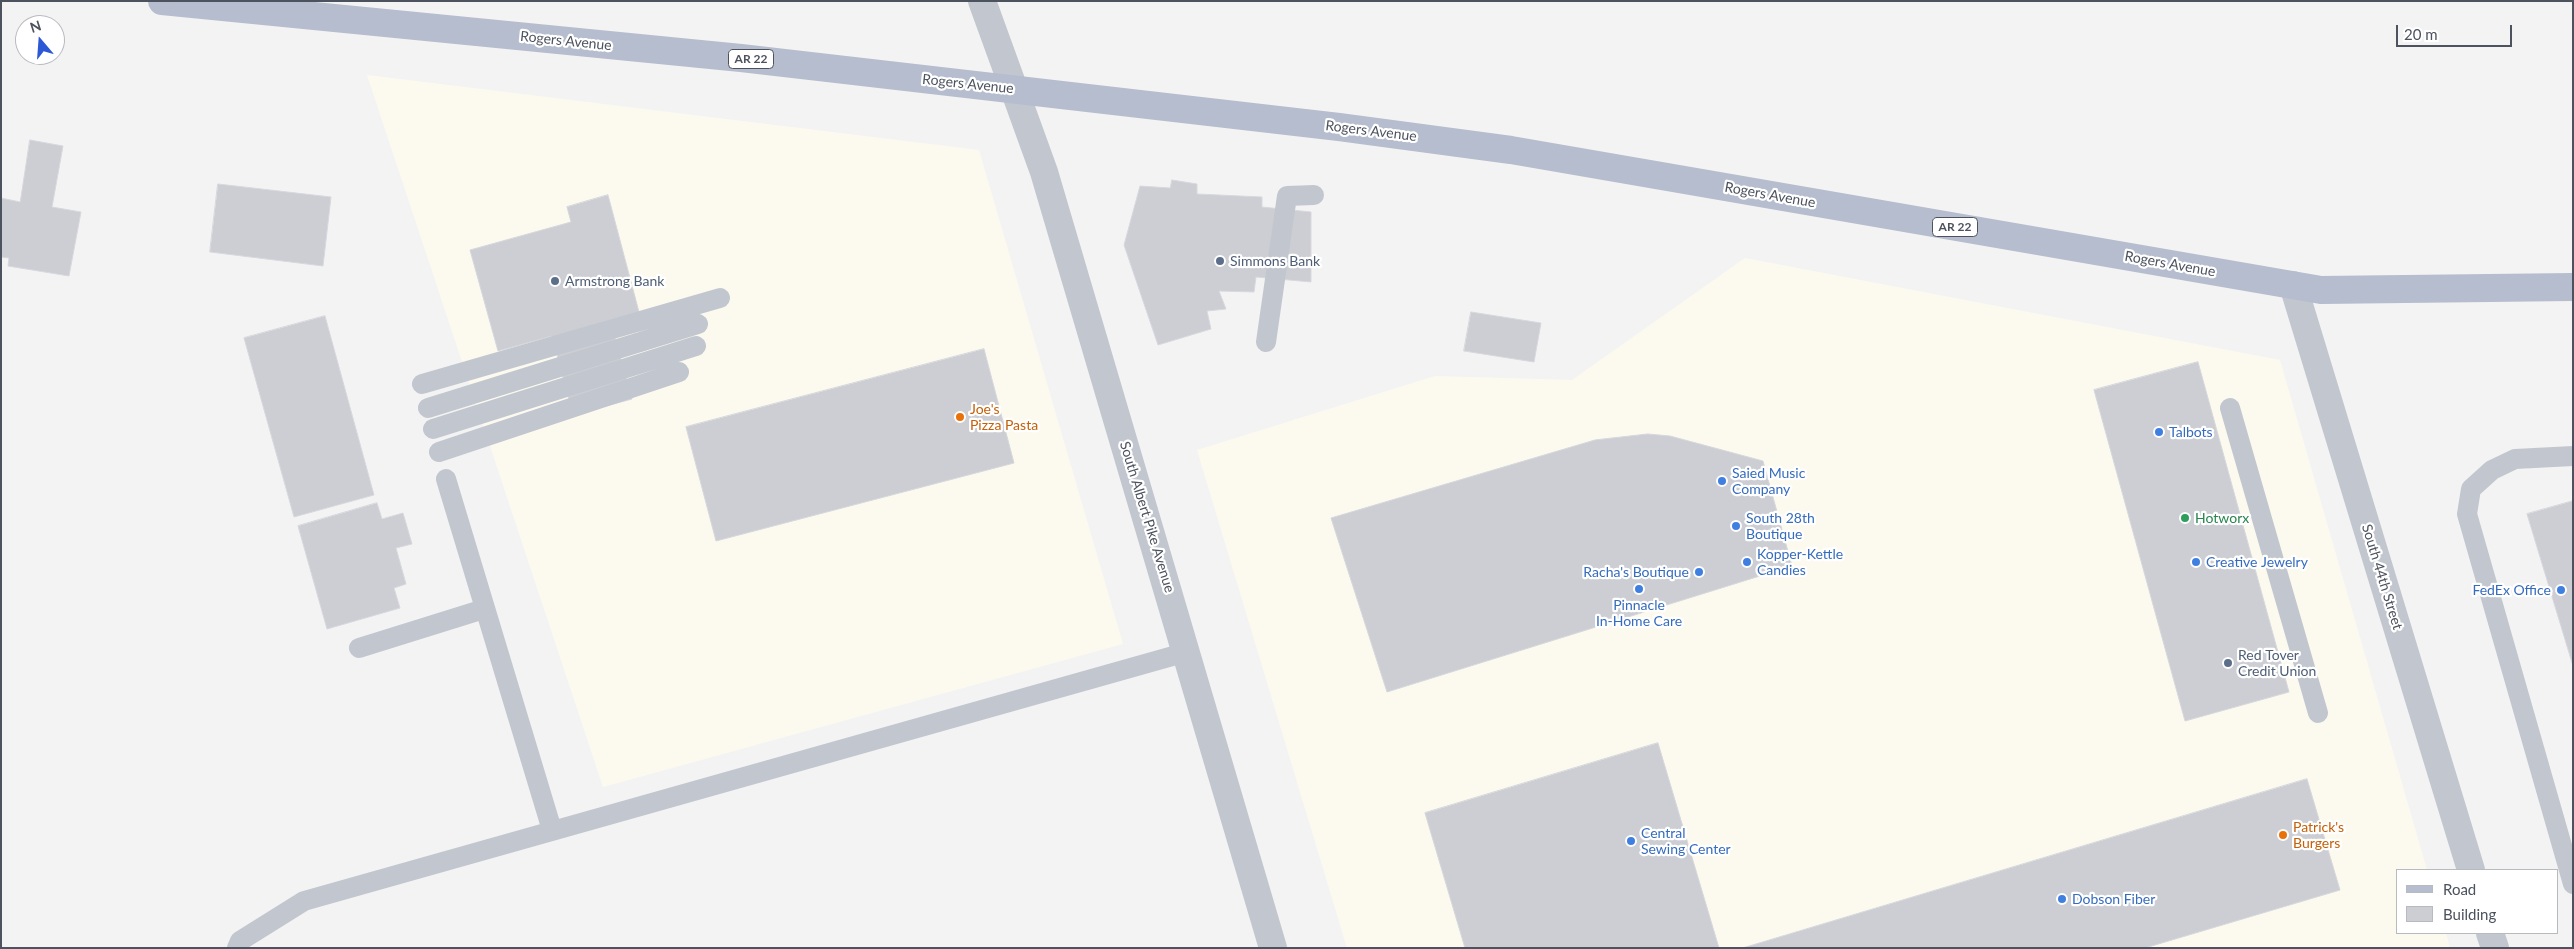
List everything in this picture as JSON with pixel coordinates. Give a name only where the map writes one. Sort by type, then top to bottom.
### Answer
[{"type":"main road","name":"Rogers Avenue","points":[[162,1],[301,8],[1392,133],[1511,150],[2321,290],[2573,287]]},
{"type":"street","name":"South Albert Pike Avenue","points":[[982,1],[1044,172],[1273,948]]},
{"type":"street","name":"South 44th Street","points":[[2293,285],[2471,869]]},
{"type":"street","points":[[2490,934],[2495,948]]},
{"type":"lane","points":[[1266,342],[1287,196],[1314,195]]},
{"type":"lane","points":[[422,384],[720,298]]},
{"type":"lane","points":[[428,408],[698,324]]},
{"type":"lane","points":[[433,429],[696,346]]},
{"type":"lane","points":[[439,452],[679,372]]},
{"type":"lane","points":[[2230,408],[2318,713]]},
{"type":"lane","points":[[2573,456],[2515,459],[2492,470],[2472,489],[2467,514],[2573,884]]},
{"type":"lane","points":[[446,480],[552,830]]},
{"type":"lane","points":[[359,648],[484,609]]},
{"type":"lane","points":[[237,948],[240,941],[304,901],[1187,652]]},
{"type":"shaded area","points":[[367,75],[979,150],[1123,644],[603,787]]},
{"type":"shaded area","points":[[1745,258],[2280,360],[2427,869],[2396,869],[2396,934],[2446,934],[2450,948],[1347,948],[1197,450],[1435,376],[1572,380]]},
{"type":"building","points":[[30,140],[63,146],[52,207],[81,212],[69,276],[8,266],[9,258],[1,257],[1,198],[20,202]]},
{"type":"building","name":"Simmons Bank","points":[[1172,180],[1197,184],[1197,194],[1262,197],[1262,207],[1311,212],[1311,282],[1256,277],[1254,292],[1219,291],[1226,309],[1207,311],[1211,329],[1158,345],[1124,245],[1140,186],[1170,188]]},
{"type":"building","points":[[218,184],[331,197],[323,266],[210,252]]},
{"type":"building","name":"Armstrong Bank","points":[[608,195],[639,312],[610,320],[632,399],[573,415],[552,336],[498,351],[470,250],[571,222],[567,207]]},
{"type":"building","points":[[1471,312],[1541,323],[1534,362],[1464,351]]},
{"type":"building","points":[[325,316],[374,495],[294,517],[244,338]]},
{"type":"building","points":[[984,349],[1014,463],[716,541],[686,427]]},
{"type":"building","points":[[2198,362],[2289,692],[2185,721],[2094,390]]},
{"type":"building","points":[[1648,434],[1670,436],[1763,461],[1792,566],[1387,692],[1331,518],[1595,440]]},
{"type":"building","name":"FedEx Office","points":[[2573,501],[2573,666],[2527,514]]},
{"type":"building","points":[[377,503],[382,519],[403,513],[412,544],[396,548],[406,584],[394,588],[400,608],[327,629],[298,526]]},
{"type":"building","points":[[1658,743],[1719,948],[1465,948],[1425,813]]},
{"type":"building","points":[[2307,779],[2340,890],[2145,948],[1743,948]]},
{"type":"place","name":"Simmons Bank","points":[[1220,261]]},
{"type":"place","name":"Armstrong Bank","points":[[555,281]]},
{"type":"place","name":"Joe's Pizza Pasta","points":[[960,417]]},
{"type":"place","name":"Talbots","points":[[2159,432]]},
{"type":"place","name":"Saied Music Company","points":[[1722,481]]},
{"type":"place","name":"Hotworx","points":[[2185,518]]},
{"type":"place","name":"South 28th Boutique","points":[[1736,526]]},
{"type":"place","name":"Kopper-Kettle Candies","points":[[1747,562]]},
{"type":"place","name":"Creative Jewelry","points":[[2196,562]]},
{"type":"place","name":"Racha's Boutique","points":[[1699,572]]},
{"type":"place","name":"Pinnacle In-Home Care","points":[[1639,589]]},
{"type":"place","name":"FedEx Office","points":[[2561,590]]},
{"type":"place","name":"Red Tover Credit Union","points":[[2228,663]]},
{"type":"place","name":"Patrick's Burgers","points":[[2283,835]]},
{"type":"place","name":"Central Sewing Center","points":[[1631,841]]},
{"type":"place","name":"Dobson Fiber","points":[[2062,899]]}]
